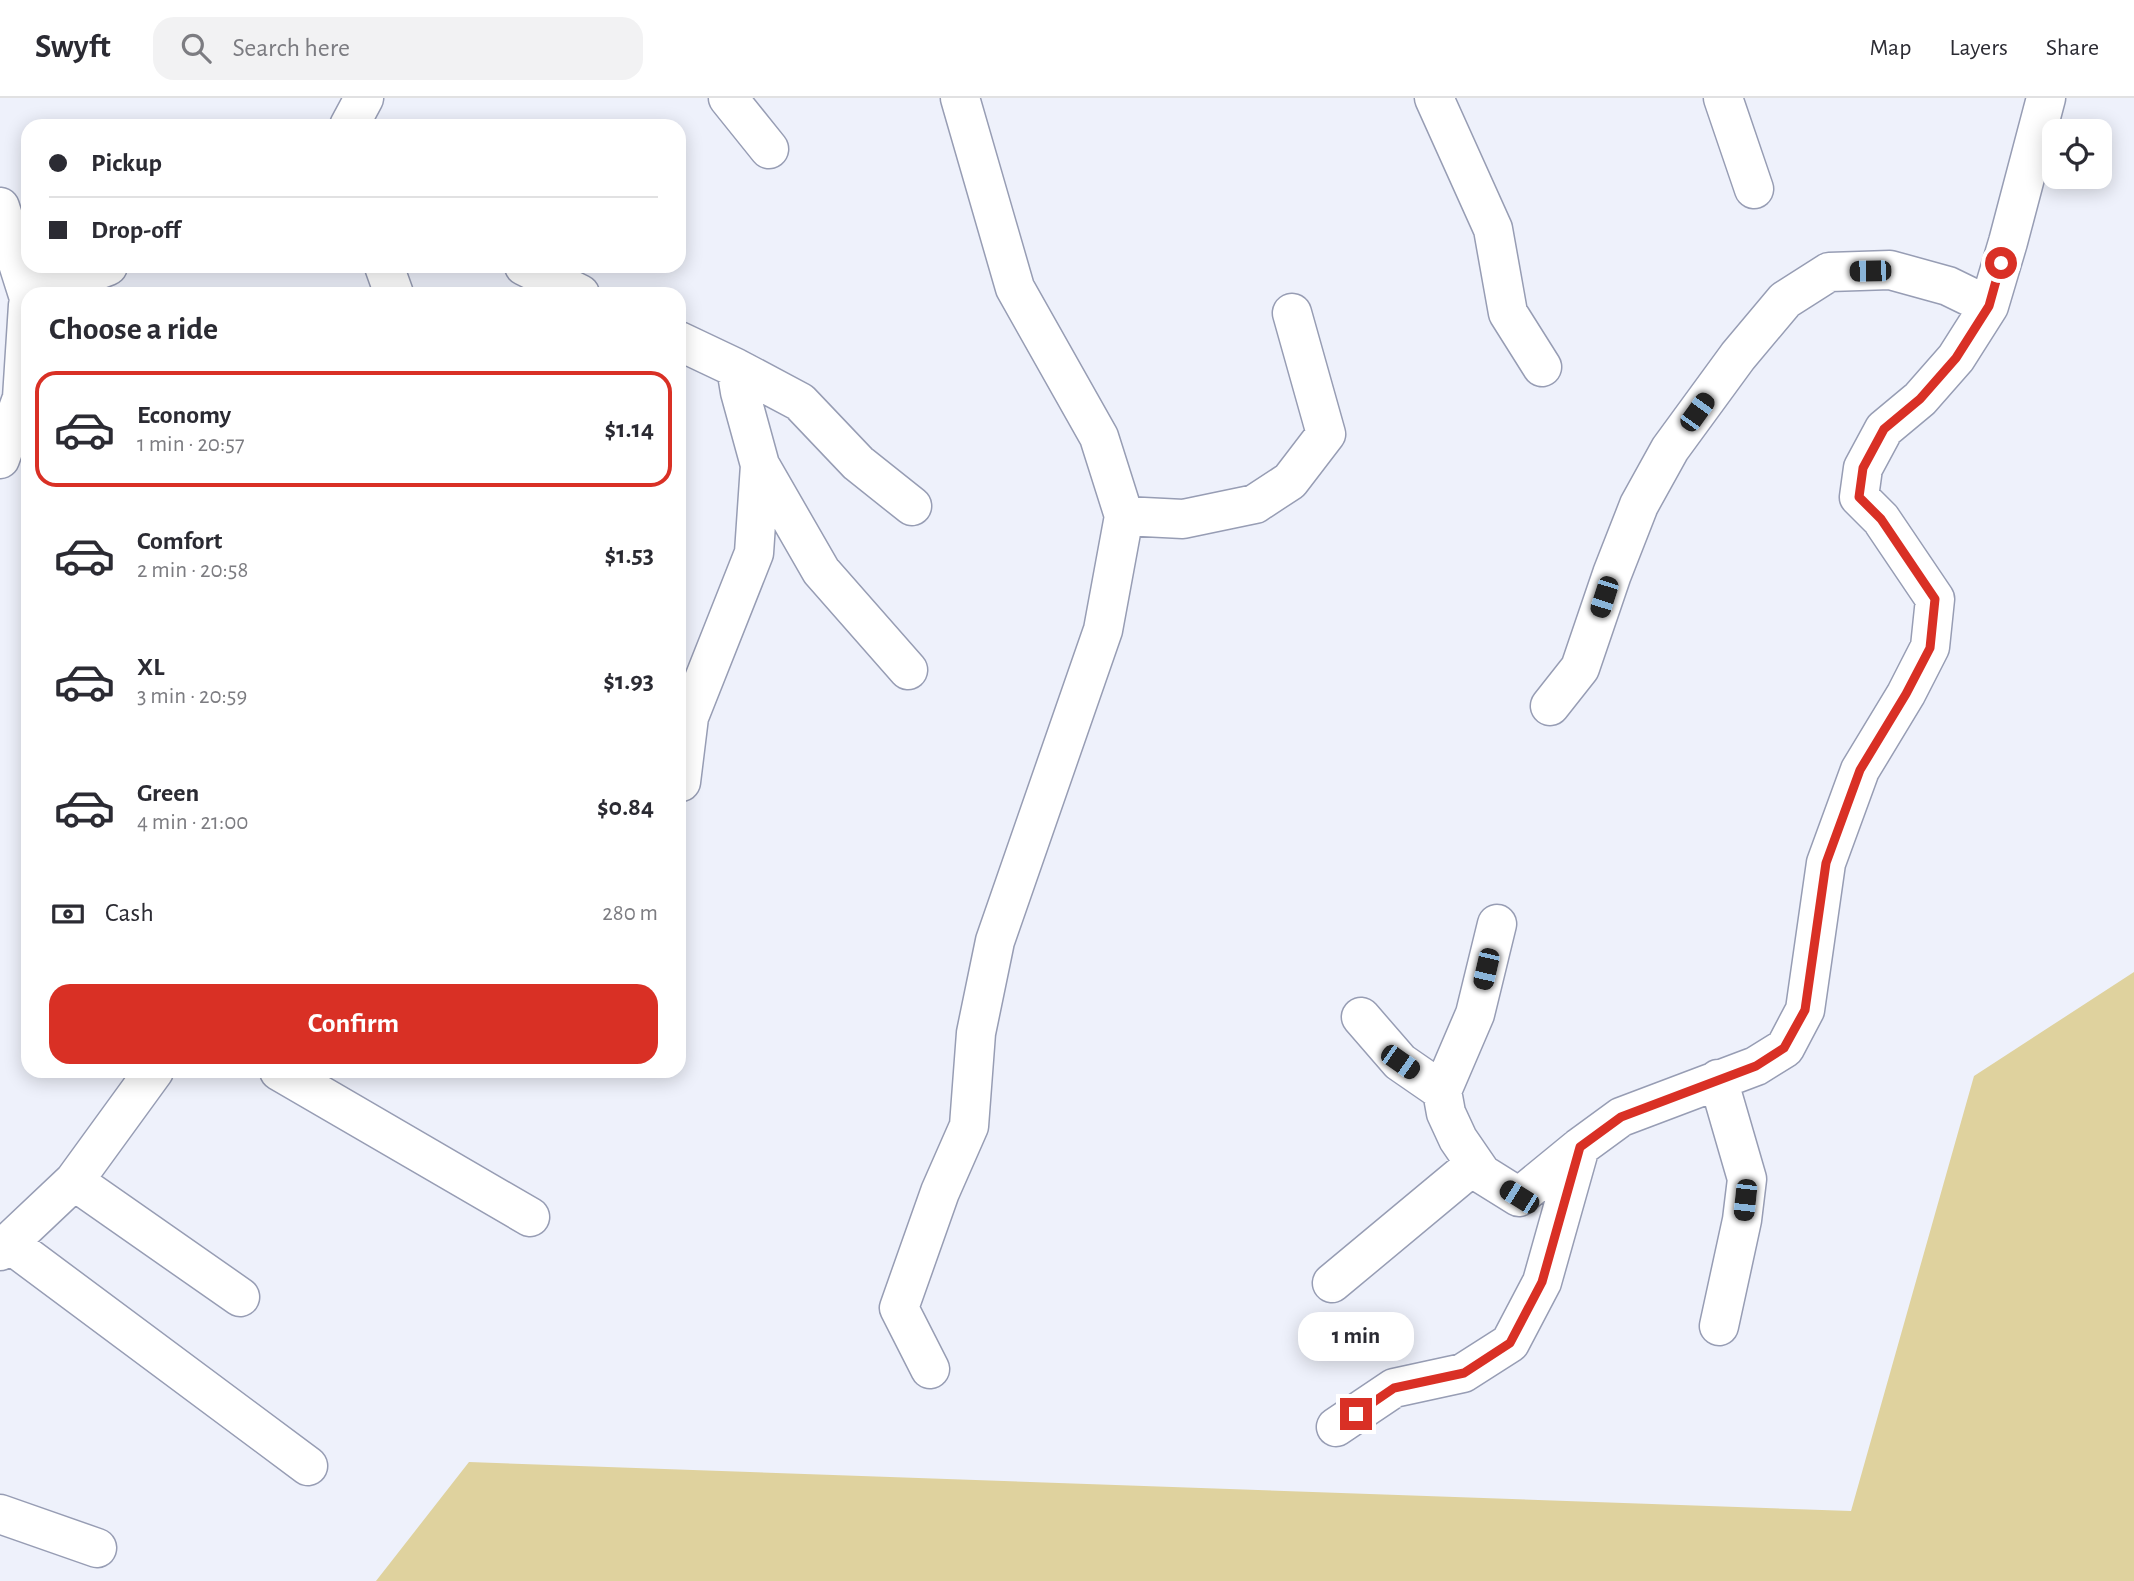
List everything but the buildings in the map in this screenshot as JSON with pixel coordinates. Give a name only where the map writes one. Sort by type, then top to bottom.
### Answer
[{"type":"street","points":[[353,119],[365,98]]},
{"type":"street","points":[[728,98],[769,149]]},
{"type":"street","points":[[930,1369],[899,1308],[940,1192],[969,1126],[976,1033],[995,941],[1103,629],[1124,516],[1099,437],[1015,288],[960,98]]},
{"type":"street","points":[[1434,98],[1493,229],[1508,313],[1542,367]]},
{"type":"street","points":[[1723,98],[1754,189]]},
{"type":"street","points":[[1497,923],[1475,1014],[1442,1091],[1446,1113],[1458,1139],[1482,1174],[1519,1197],[1621,1117],[1756,1066],[1784,1048],[1805,1010],[1826,863],[1860,770],[1930,648],[1935,599],[1881,519],[1859,497],[1863,468],[1884,429],[1920,399],[1956,358],[1989,306],[2046,98]]},
{"type":"street","points":[[0,207],[6,245],[24,287]]},
{"type":"street","points":[[1550,706],[1580,668],[1639,505],[1670,449],[1738,356],[1785,300],[1829,272],[1890,270],[1948,286],[1989,306]]},
{"type":"street","points":[[53,287],[90,273]]},
{"type":"street","points":[[538,273],[566,287]]},
{"type":"street","points":[[1124,516],[1183,519],[1255,504],[1290,481],[1326,435],[1292,313]]},
{"type":"street","points":[[686,344],[800,402],[858,463],[912,506]]},
{"type":"street","points":[[736,368],[760,465],[821,571],[908,670]]},
{"type":"street","points":[[0,458],[21,408]]},
{"type":"street","points":[[686,741],[689,717],[754,553],[760,465]]},
{"type":"street","points":[[1361,1017],[1400,1062],[1442,1091]]},
{"type":"street","points":[[149,1078],[74,1181],[5,1248],[309,1466]]},
{"type":"street","points":[[291,1078],[530,1217]]},
{"type":"street","points":[[1718,1079],[1747,1179],[1742,1220],[1719,1326]]},
{"type":"street","points":[[1336,1427],[1394,1388],[1464,1373],[1510,1343],[1542,1282],[1580,1147]]},
{"type":"street","points":[[1332,1283],[1475,1164]]},
{"type":"street","points":[[74,1181],[240,1297]]},
{"type":"street","points":[[0,1514],[97,1548]]},
{"type":"shaded area","points":[[2134,972],[2134,1581],[376,1581],[469,1462],[1851,1511],[1974,1076]]},
{"type":"route","points":[[1356,1414],[1394,1388],[1464,1373],[1510,1343],[1542,1282],[1580,1147],[1621,1117],[1756,1066],[1784,1048],[1805,1010],[1826,863],[1860,770],[1930,648],[1935,599],[1881,519],[1859,497],[1863,468],[1884,429],[1920,399],[1956,358],[1989,306],[2001,263]]}]
